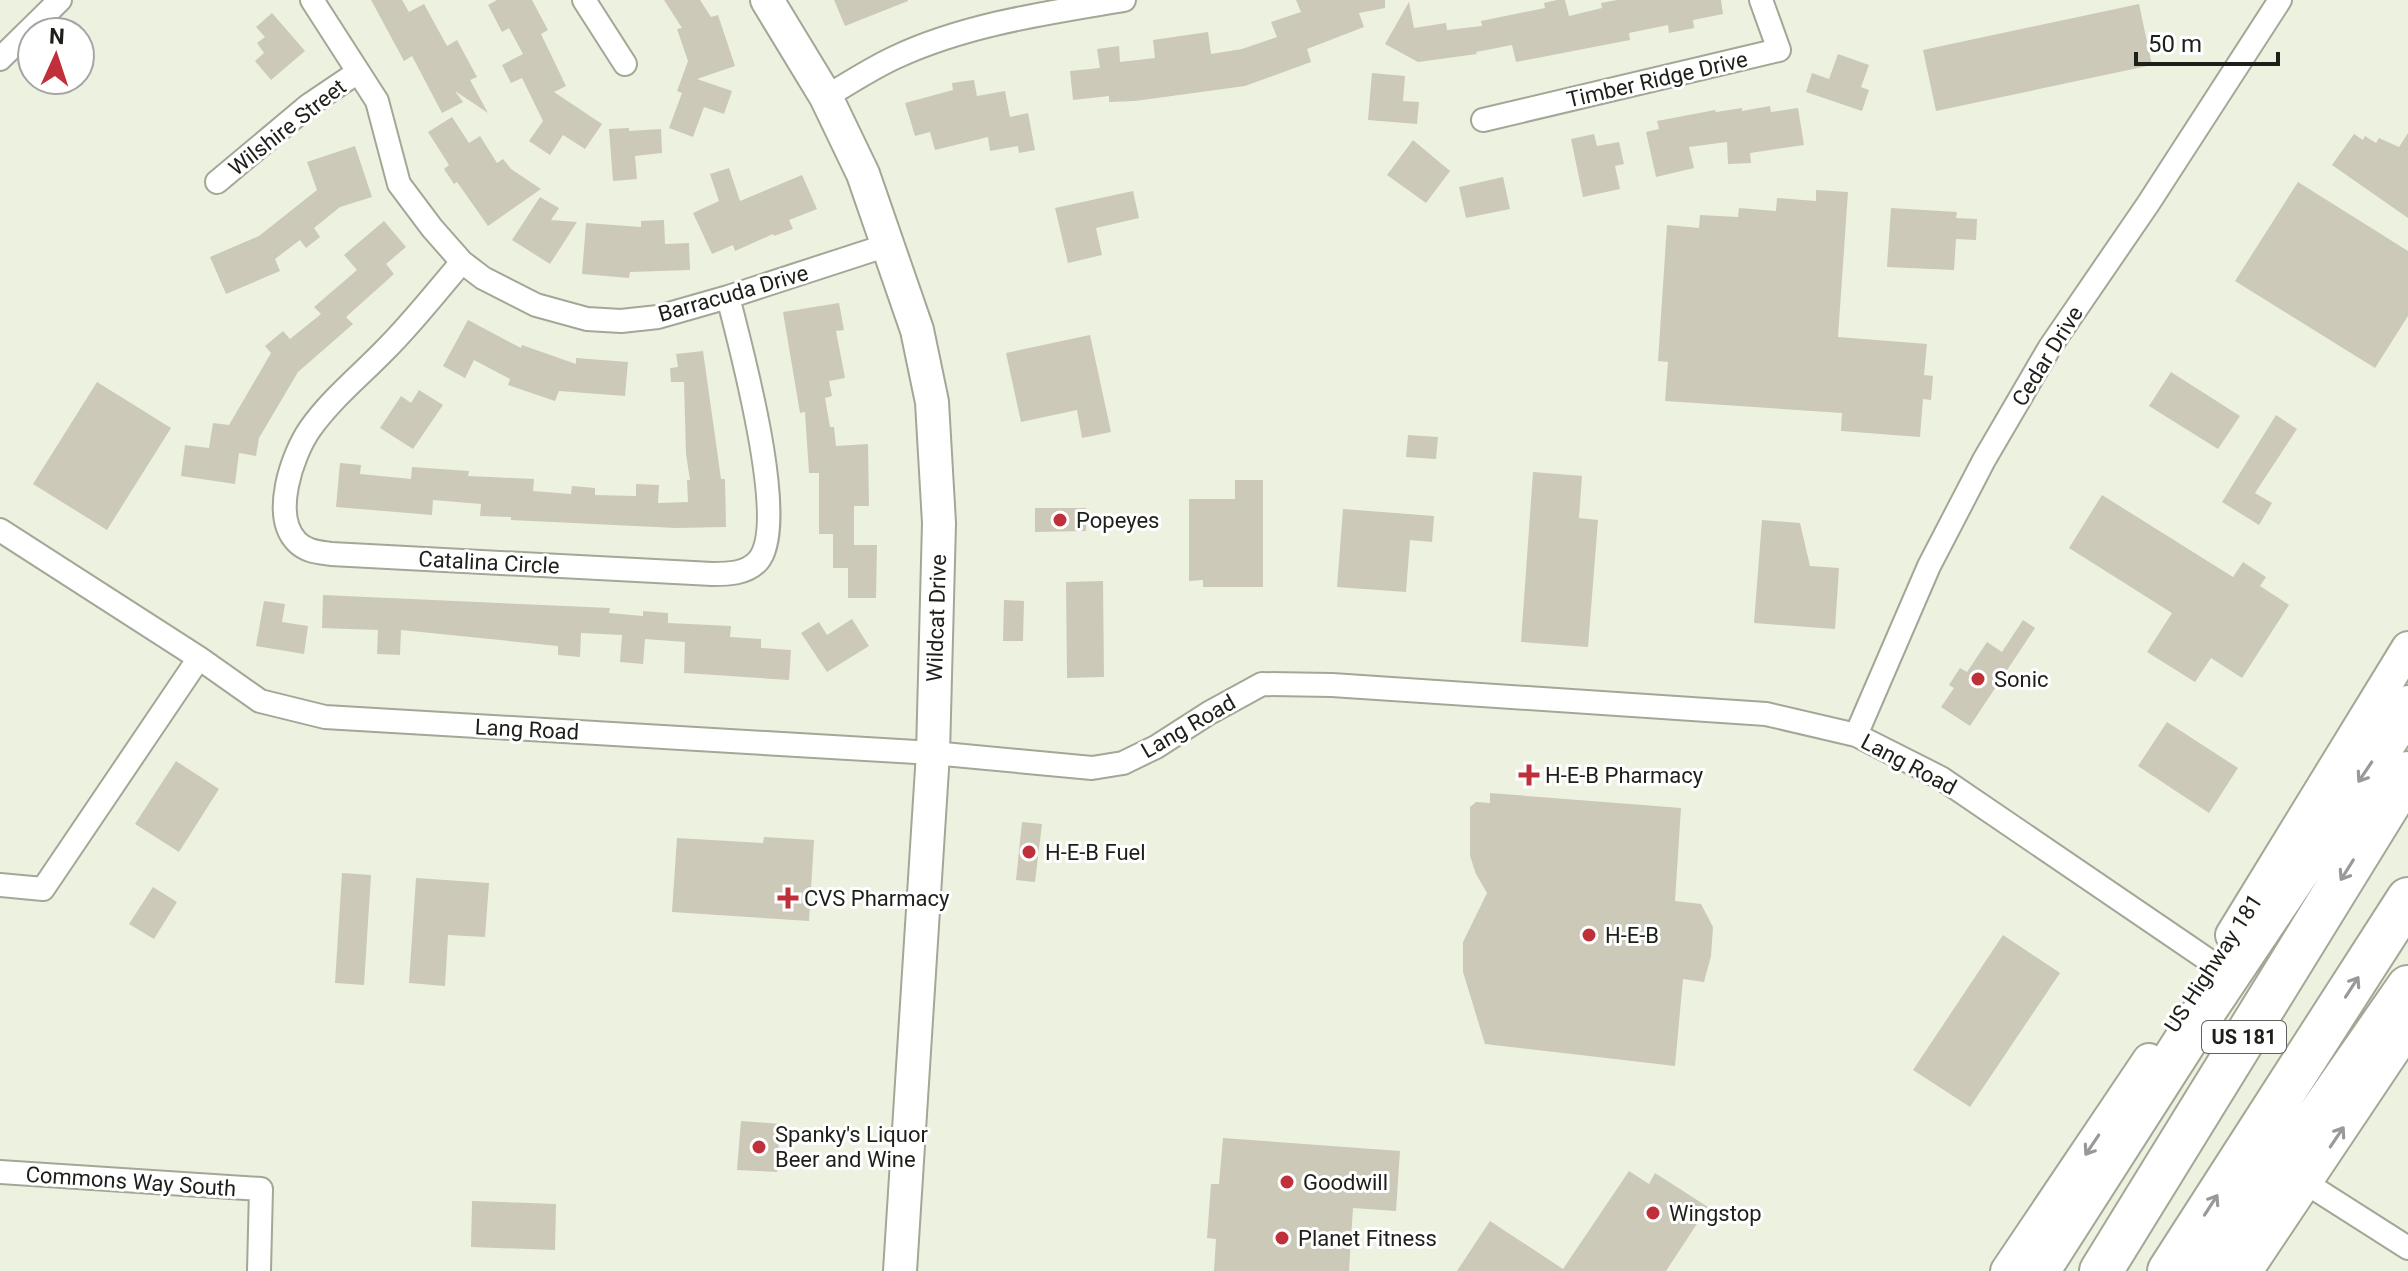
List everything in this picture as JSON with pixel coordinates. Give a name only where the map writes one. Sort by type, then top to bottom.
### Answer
[{"type":"highway","points":[[2038,1271],[2207,1007],[2408,707]]},
{"type":"highway","name":"US 181","points":[[2101,1271],[2408,773]]},
{"type":"highway","name":"US 181","points":[[2169,1271],[2408,899]]},
{"type":"highway","points":[[2211,1271],[2408,987]]},
{"type":"highway","points":[[2069,1271],[2192,1123]]},
{"type":"main road","name":"Wildcat Drive","points":[[767,0],[826,97],[863,174],[917,330],[932,402],[939,523],[933,753],[900,1271]]},
{"type":"main road","name":"US Highway 181","points":[[2007,1271],[2214,964],[2408,648]]},
{"type":"main road","points":[[2246,1271],[2408,1029]]},
{"type":"street","points":[[0,59],[60,0]]},
{"type":"street","name":"Barracuda Drive","points":[[312,0],[377,101],[399,184],[462,262],[483,278],[536,305],[587,319],[621,321],[658,317],[888,245]]},
{"type":"street","points":[[584,0],[625,64]]},
{"type":"street","points":[[826,97],[895,57],[940,39],[999,23],[1124,0]]},
{"type":"street","name":"Timber Ridge Drive","points":[[1483,120],[1779,50],[1761,0]]},
{"type":"street","name":"Cedar Drive","points":[[1856,735],[1929,566],[1991,448],[2050,347],[2148,204],[2280,0]]},
{"type":"street","name":"Wilshire Street","points":[[217,182],[309,105],[358,72]]},
{"type":"street","name":"Catalina Circle","points":[[462,262],[389,347],[311,427],[295,456],[286,499],[285,518],[296,541],[303,547],[331,554],[712,574],[734,574],[752,567],[759,559],[768,534],[764,469],[754,400],[728,297]]},
{"type":"street","name":"Lang Road","points":[[0,530],[199,658],[260,701],[325,717],[933,753],[1080,767],[1123,763],[1262,684],[1332,685],[1766,714],[1856,735],[1941,778],[2214,964]]},
{"type":"street","points":[[0,885],[43,889],[199,658]]},
{"type":"street","name":"Commons Way South","points":[[0,1172],[261,1189],[259,1271]]},
{"type":"street","points":[[2306,1183],[2408,1248]]},
{"type":"building","points":[[371,0],[402,0],[409,12],[424,4],[447,46],[457,40],[477,77],[470,80],[488,113],[455,91],[463,102],[442,113],[412,56],[404,61]]},
{"type":"building","points":[[497,0],[532,0],[548,30],[541,34],[566,86],[554,92],[602,124],[585,149],[563,135],[550,155],[529,141],[543,121],[522,78],[511,83],[502,65],[523,54],[509,28],[502,32],[488,5]]},
{"type":"building","points":[[664,0],[700,0],[711,17],[718,15],[735,66],[697,79],[732,91],[724,114],[704,107],[693,137],[669,128],[682,93],[677,91],[688,61],[677,29],[682,28]]},
{"type":"building","points":[[834,0],[908,0],[908,1],[845,26]]},
{"type":"building","points":[[1296,0],[1385,0],[1385,8],[1359,13],[1364,27],[1307,49],[1311,62],[1245,86],[1135,101],[1109,102],[1109,96],[1073,100],[1070,71],[1100,68],[1097,49],[1119,46],[1120,62],[1155,58],[1153,40],[1208,32],[1211,54],[1242,49],[1277,37],[1271,22],[1301,12]]},
{"type":"building","points":[[1565,0],[1569,16],[1602,8],[1601,3],[1617,0],[1721,0],[1723,14],[1693,20],[1694,28],[1669,33],[1668,25],[1629,33],[1630,40],[1516,62],[1512,45],[1477,54],[1418,62],[1385,44],[1409,2],[1414,28],[1446,23],[1447,30],[1482,26],[1481,21],[1545,8],[1544,3]]},
{"type":"building","points":[[2139,4],[2152,65],[1936,111],[1923,50]]},
{"type":"building","points":[[272,13],[305,51],[271,80],[255,61],[264,53],[257,43],[265,37],[256,27]]},
{"type":"building","points":[[1838,54],[1869,65],[1861,87],[1869,90],[1862,111],[1806,92],[1812,73],[1829,79]]},
{"type":"building","points":[[1372,73],[1405,76],[1403,101],[1419,102],[1417,124],[1368,120]]},
{"type":"building","points":[[974,80],[977,96],[1005,91],[1010,117],[1028,113],[1035,150],[1019,153],[1018,146],[990,151],[988,137],[935,150],[930,132],[915,136],[905,103],[953,90],[952,83]]},
{"type":"building","points":[[1770,106],[1771,112],[1798,108],[1804,145],[1750,153],[1751,163],[1728,164],[1727,142],[1689,147],[1694,168],[1656,177],[1646,132],[1659,129],[1657,121],[1715,110],[1742,108],[1742,111]]},
{"type":"building","points":[[452,117],[469,143],[480,136],[497,163],[503,159],[511,169],[541,189],[488,226],[444,169],[449,165],[428,132]]},
{"type":"building","points":[[629,128],[629,131],[661,129],[662,153],[635,156],[637,179],[613,181],[609,129]]},
{"type":"building","points":[[2408,133],[2408,218],[2332,165],[2354,134],[2363,140],[2365,136],[2376,143],[2379,138],[2399,147]]},
{"type":"building","points":[[1594,134],[1597,146],[1619,142],[1624,164],[1615,166],[1620,189],[1583,197],[1571,139]]},
{"type":"building","points":[[1413,140],[1450,171],[1426,203],[1387,175]]},
{"type":"building","points":[[355,146],[372,197],[340,207],[314,228],[320,237],[306,248],[300,240],[275,259],[280,271],[226,294],[210,257],[259,236],[317,190],[307,162]]},
{"type":"building","points":[[729,168],[740,201],[802,175],[817,209],[789,220],[793,229],[773,234],[735,251],[733,245],[712,254],[693,213],[719,201],[710,174]]},
{"type":"building","points":[[1503,177],[1510,209],[1466,218],[1459,187]]},
{"type":"building","points":[[2298,182],[2408,251],[2408,316],[2375,368],[2235,281]]},
{"type":"building","points":[[1816,190],[1848,192],[1838,337],[1927,344],[1924,375],[1933,376],[1931,400],[1923,399],[1920,437],[1841,431],[1842,413],[1665,401],[1668,362],[1658,361],[1667,225],[1699,228],[1700,215],[1738,217],[1739,208],[1776,211],[1777,198],[1816,201]]},
{"type":"building","points":[[1133,191],[1139,218],[1096,228],[1102,255],[1068,263],[1055,208]]},
{"type":"building","points":[[540,197],[559,208],[551,220],[577,222],[550,264],[512,240]]},
{"type":"building","points":[[1891,208],[1957,212],[1956,218],[1977,219],[1976,240],[1956,239],[1954,270],[1887,267]]},
{"type":"building","points":[[664,220],[665,244],[689,243],[690,270],[630,272],[629,278],[582,274],[586,223],[641,227],[641,221]]},
{"type":"building","points":[[384,221],[406,247],[386,264],[394,274],[346,317],[353,324],[298,372],[259,438],[256,456],[239,453],[235,484],[181,476],[185,445],[209,448],[213,423],[229,425],[271,353],[265,346],[283,331],[290,339],[321,314],[314,307],[357,270],[344,255]]},
{"type":"building","points":[[839,303],[844,330],[836,331],[845,378],[829,381],[832,396],[825,398],[836,446],[868,444],[869,506],[854,506],[854,545],[877,545],[876,598],[848,598],[848,568],[833,568],[833,534],[819,534],[819,473],[809,473],[805,412],[800,413],[783,312]]},
{"type":"building","points":[[468,320],[521,348],[522,345],[576,364],[576,358],[628,362],[625,396],[559,391],[555,401],[508,385],[510,379],[474,360],[465,378],[443,366]]},
{"type":"building","points":[[1090,335],[1111,432],[1082,438],[1077,410],[1021,422],[1006,353]]},
{"type":"building","points":[[703,351],[721,479],[725,479],[726,527],[676,528],[511,520],[511,517],[480,516],[481,504],[433,500],[432,515],[336,507],[340,463],[361,465],[360,474],[411,479],[412,467],[469,471],[468,476],[534,479],[533,491],[571,494],[572,486],[595,488],[595,495],[636,496],[636,484],[659,485],[658,503],[688,502],[687,480],[690,480],[686,454],[684,382],[671,382],[670,368],[678,367],[676,354]]},
{"type":"building","points":[[2171,372],[2240,416],[2218,449],[2149,406]]},
{"type":"building","points":[[97,382],[171,428],[107,530],[33,484]]},
{"type":"building","points":[[419,390],[443,405],[413,449],[380,428],[401,396],[411,403]]},
{"type":"building","points":[[2276,415],[2297,429],[2255,493],[2272,503],[2259,525],[2222,502]]},
{"type":"building","points":[[1408,435],[1438,437],[1436,459],[1406,457]]},
{"type":"building","points":[[1533,472],[1582,476],[1579,518],[1598,520],[1588,647],[1521,642]]},
{"type":"building","points":[[1235,480],[1263,480],[1263,587],[1203,587],[1203,580],[1189,581],[1189,499],[1235,499]]},
{"type":"building","points":[[2102,495],[2233,577],[2243,562],[2266,577],[2260,586],[2289,605],[2242,678],[2211,658],[2195,682],[2147,652],[2172,613],[2069,548]]},
{"type":"building","name":"Popeyes","points":[[1035,508],[1086,508],[1086,531],[1035,532]]},
{"type":"building","points":[[1343,509],[1434,516],[1432,542],[1410,540],[1406,592],[1337,587]]},
{"type":"building","points":[[1762,520],[1800,523],[1810,566],[1839,568],[1835,629],[1754,623]]},
{"type":"building","points":[[1103,581],[1104,677],[1067,678],[1066,582]]},
{"type":"building","points":[[323,595],[610,608],[609,613],[643,616],[643,611],[668,613],[668,623],[731,626],[730,637],[761,639],[761,648],[791,650],[789,680],[684,673],[685,642],[645,639],[643,664],[620,662],[622,635],[581,633],[580,657],[558,655],[558,646],[401,630],[400,655],[377,654],[378,630],[322,628]]},
{"type":"building","points":[[1004,600],[1024,601],[1023,641],[1003,641]]},
{"type":"building","points":[[264,601],[285,604],[282,622],[308,626],[304,654],[256,646]]},
{"type":"building","points":[[852,619],[869,646],[827,672],[801,633],[819,622],[827,635]]},
{"type":"building","name":"Sonic","points":[[2023,620],[2035,628],[1970,726],[1941,707],[1954,688],[1949,685],[1960,668],[1967,672],[1987,642],[2002,652]]},
{"type":"building","points":[[2167,722],[2238,768],[2209,813],[2138,766]]},
{"type":"building","points":[[176,761],[219,789],[179,852],[135,824]]},
{"type":"building","name":"H-E-B","points":[[1490,793],[1681,808],[1675,901],[1701,904],[1713,927],[1711,956],[1704,982],[1683,979],[1675,1066],[1485,1044],[1463,972],[1463,942],[1487,893],[1470,856],[1470,807],[1476,802],[1490,803]]},
{"type":"building","name":"H-E-B Fuel","points":[[1022,822],[1042,824],[1035,882],[1016,880]]},
{"type":"building","name":"CVS Pharmacy","points":[[764,837],[814,840],[809,921],[672,912],[677,838],[763,843]]},
{"type":"building","points":[[342,873],[371,875],[364,985],[335,983]]},
{"type":"building","points":[[416,878],[489,883],[485,937],[448,935],[445,986],[409,983]]},
{"type":"building","points":[[153,887],[177,902],[154,939],[129,924]]},
{"type":"building","points":[[2003,935],[2060,973],[1970,1107],[1913,1070]]},
{"type":"building","name":"Spanky's Liquor Beer and Wine","points":[[741,1121],[780,1124],[777,1172],[737,1170]]},
{"type":"building","points":[[1223,1138],[1400,1151],[1396,1211],[1353,1208],[1349,1271],[1214,1271],[1216,1239],[1207,1238],[1211,1184],[1219,1184]]},
{"type":"building","points":[[1629,1171],[1649,1184],[1655,1173],[1708,1207],[1666,1271],[1457,1271],[1490,1221],[1563,1269]]},
{"type":"building","points":[[472,1201],[556,1204],[555,1250],[471,1247]]},
{"type":"place","name":"Popeyes","points":[[1060,520]]},
{"type":"place","name":"Sonic","points":[[1978,679]]},
{"type":"place","name":"H-E-B Pharmacy","points":[[1529,775]]},
{"type":"place","name":"H-E-B Fuel","points":[[1029,852]]},
{"type":"place","name":"CVS Pharmacy","points":[[788,898]]},
{"type":"place","name":"H-E-B","points":[[1589,935]]},
{"type":"place","name":"Spanky's Liquor Beer and Wine","points":[[759,1147]]},
{"type":"place","name":"Goodwill","points":[[1287,1182]]},
{"type":"place","name":"Wingstop","points":[[1653,1213]]},
{"type":"place","name":"Planet Fitness","points":[[1282,1238]]}]
